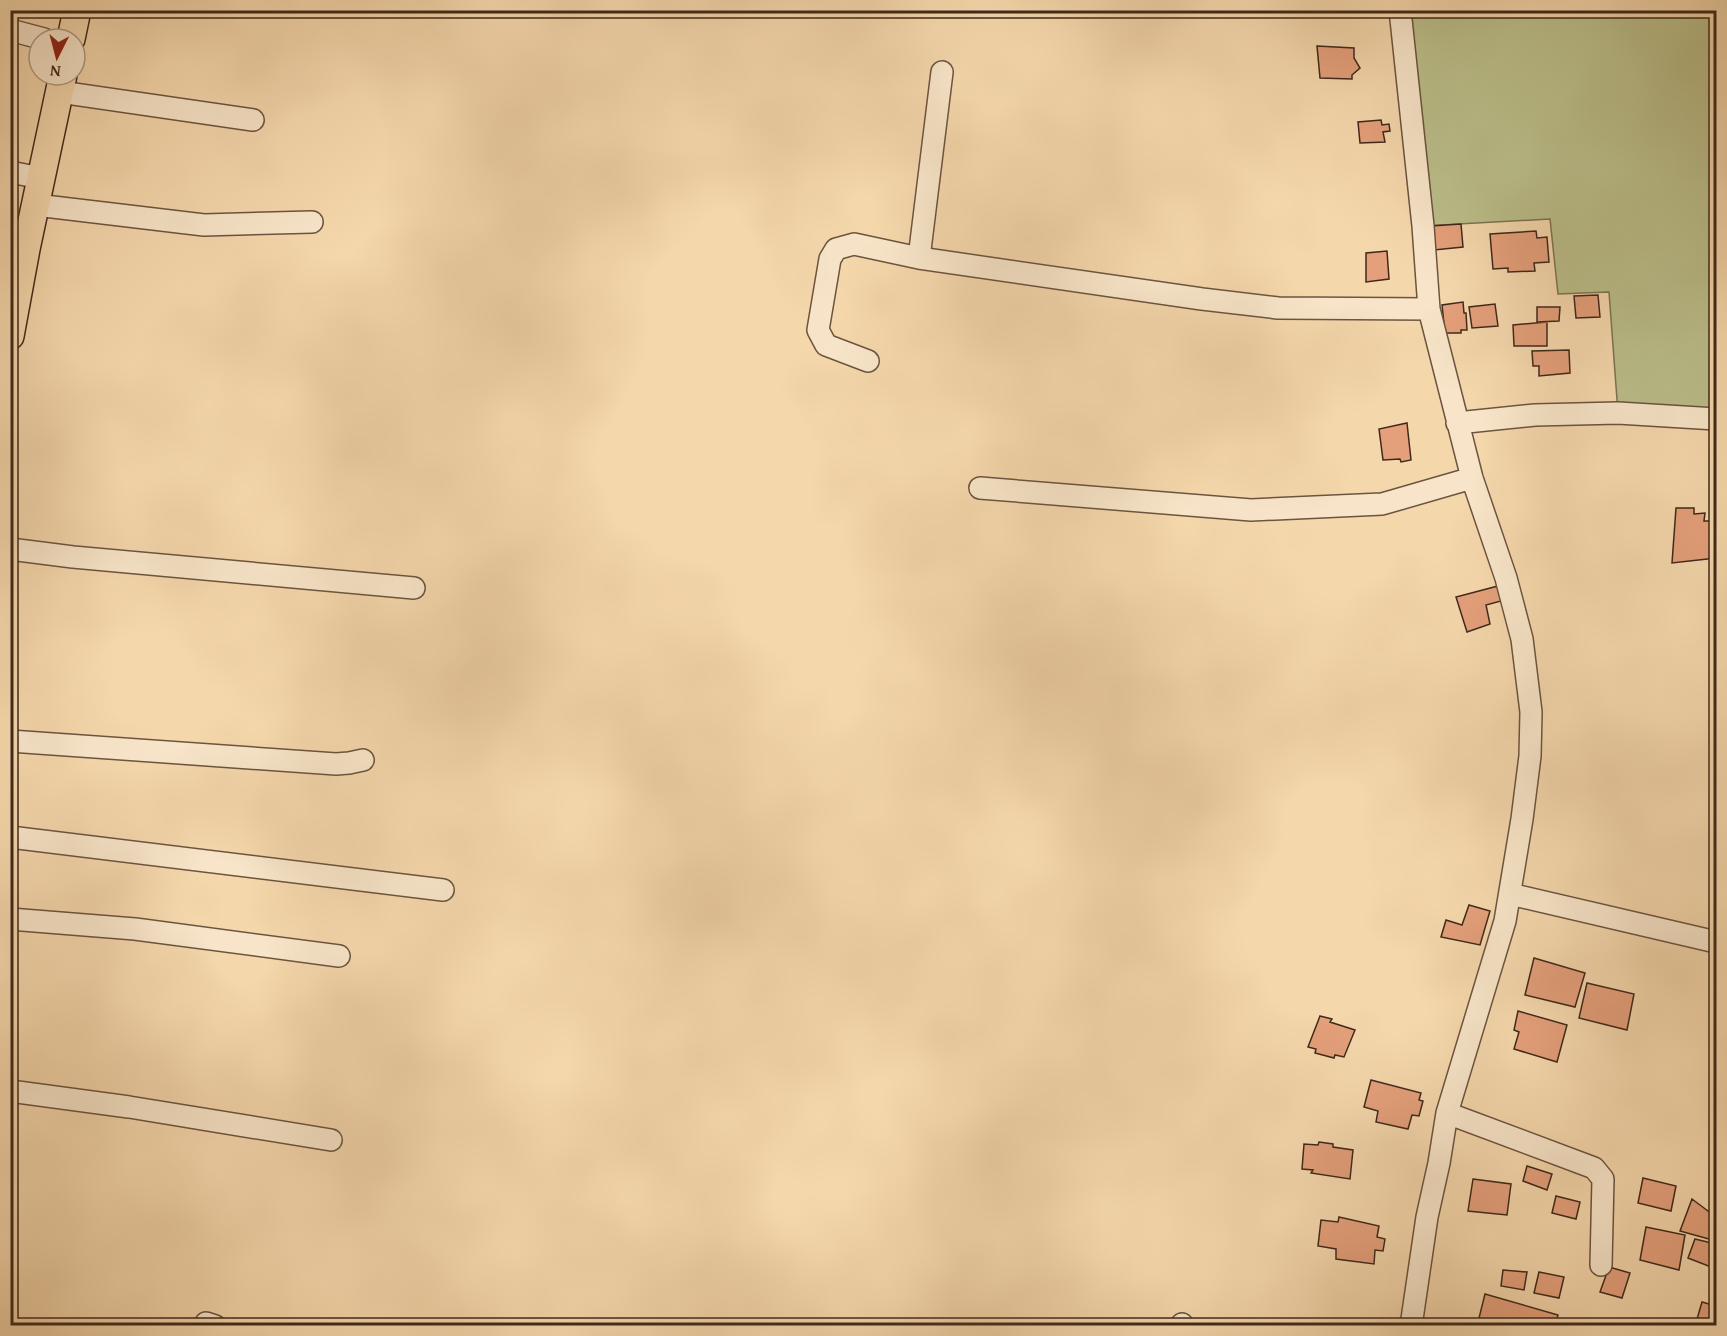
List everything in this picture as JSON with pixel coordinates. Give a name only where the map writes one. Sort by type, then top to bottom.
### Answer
[{"type":"main road","points":[[73,27],[77,10]]},
{"type":"main road","points":[[12,324],[61,87]]},
{"type":"street","points":[[1400,10],[1422,215],[1429,309],[1472,478],[1506,578],[1519,629],[1531,712],[1529,767],[1505,921],[1447,1113],[1427,1217],[1411,1326]]},
{"type":"street","points":[[10,30],[27,34]]},
{"type":"street","points":[[919,258],[942,72]]},
{"type":"street","points":[[83,87],[253,120]]},
{"type":"street","points":[[10,172],[41,178]]},
{"type":"street","points":[[36,205],[204,225],[312,222]]},
{"type":"street","points":[[868,361],[826,345],[818,330],[830,259],[836,249],[854,244],[919,258],[1278,308],[1429,309]]},
{"type":"street","points":[[1457,423],[1535,414],[1618,412],[1716,419]]},
{"type":"street","points":[[980,488],[1251,510],[1382,504],[1472,478]]},
{"type":"street","points":[[10,549],[73,557],[414,588]]},
{"type":"street","points":[[10,741],[336,764],[363,760]]},
{"type":"street","points":[[10,837],[443,890]]},
{"type":"street","points":[[1510,894],[1716,942]]},
{"type":"street","points":[[10,919],[135,928],[339,956]]},
{"type":"street","points":[[10,1091],[129,1107],[331,1140]]},
{"type":"street","points":[[1447,1113],[1594,1168],[1603,1179],[1601,1265]]},
{"type":"green space","points":[[1404,11],[1716,11],[1716,419],[1618,413],[1609,292],[1558,294],[1550,219],[1423,226]]},
{"type":"building","points":[[1317,46],[1354,48],[1354,58],[1360,68],[1352,75],[1352,79],[1320,78]]},
{"type":"building","points":[[1381,120],[1382,125],[1389,124],[1390,131],[1383,132],[1385,142],[1360,143],[1358,122]]},
{"type":"building","points":[[1461,224],[1463,247],[1434,250],[1431,226]]},
{"type":"building","points":[[1536,231],[1537,238],[1547,237],[1549,262],[1534,263],[1535,271],[1508,272],[1508,268],[1493,269],[1490,234]]},
{"type":"building","points":[[1387,251],[1389,279],[1366,282],[1366,253]]},
{"type":"building","points":[[1598,295],[1600,317],[1576,318],[1574,296]]},
{"type":"building","points":[[1463,302],[1467,330],[1461,330],[1461,333],[1445,333],[1442,305]]},
{"type":"building","points":[[1495,304],[1498,326],[1472,328],[1469,307]]},
{"type":"building","points":[[1537,307],[1560,307],[1559,321],[1537,322]]},
{"type":"building","points":[[1547,322],[1547,346],[1514,346],[1513,325]]},
{"type":"building","points":[[1569,350],[1570,373],[1539,376],[1539,366],[1533,366],[1532,351]]},
{"type":"building","points":[[1407,423],[1411,460],[1401,462],[1400,459],[1383,460],[1379,429]]},
{"type":"building","points":[[1676,508],[1694,508],[1694,514],[1705,513],[1704,521],[1714,521],[1716,558],[1672,563]]},
{"type":"building","points":[[1498,586],[1501,601],[1486,605],[1490,624],[1467,632],[1456,597]]},
{"type":"building","points":[[1469,905],[1490,911],[1480,945],[1441,937],[1446,920],[1462,925]]},
{"type":"building","points":[[1534,958],[1585,973],[1575,1007],[1525,995]]},
{"type":"building","points":[[1587,983],[1634,994],[1627,1030],[1579,1018]]},
{"type":"building","points":[[1518,1011],[1567,1025],[1557,1062],[1514,1049],[1519,1032],[1514,1030]]},
{"type":"building","points":[[1320,1016],[1332,1019],[1330,1022],[1355,1030],[1344,1057],[1335,1055],[1334,1058],[1315,1053],[1316,1049],[1308,1047]]},
{"type":"building","points":[[1371,1080],[1421,1093],[1419,1100],[1423,1101],[1419,1116],[1412,1115],[1408,1129],[1376,1122],[1378,1111],[1364,1107]]},
{"type":"building","points":[[1319,1142],[1353,1150],[1350,1179],[1311,1173],[1313,1170],[1302,1169],[1304,1144],[1318,1145]]},
{"type":"building","points":[[1527,1166],[1552,1174],[1547,1190],[1523,1181]]},
{"type":"building","points":[[1643,1178],[1676,1186],[1671,1211],[1638,1203]]},
{"type":"building","points":[[1473,1179],[1511,1184],[1507,1215],[1468,1211]]},
{"type":"building","points":[[1556,1196],[1580,1202],[1576,1219],[1552,1213]]},
{"type":"building","points":[[1692,1199],[1716,1217],[1716,1241],[1680,1231]]},
{"type":"building","points":[[1339,1217],[1379,1226],[1377,1237],[1385,1239],[1383,1251],[1375,1250],[1374,1264],[1336,1259],[1336,1249],[1318,1246],[1321,1220],[1338,1222]]},
{"type":"building","points":[[1646,1227],[1685,1235],[1679,1270],[1640,1260]]},
{"type":"building","points":[[1695,1239],[1716,1244],[1716,1269],[1688,1258]]},
{"type":"building","points":[[1609,1267],[1630,1273],[1622,1298],[1600,1292]]},
{"type":"building","points":[[1503,1270],[1527,1272],[1524,1290],[1501,1286]]},
{"type":"building","points":[[1539,1272],[1564,1277],[1559,1298],[1534,1293]]},
{"type":"building","points":[[1485,1294],[1558,1315],[1555,1326],[1477,1326]]},
{"type":"building","points":[[1702,1302],[1716,1306],[1716,1326],[1695,1326]]}]
